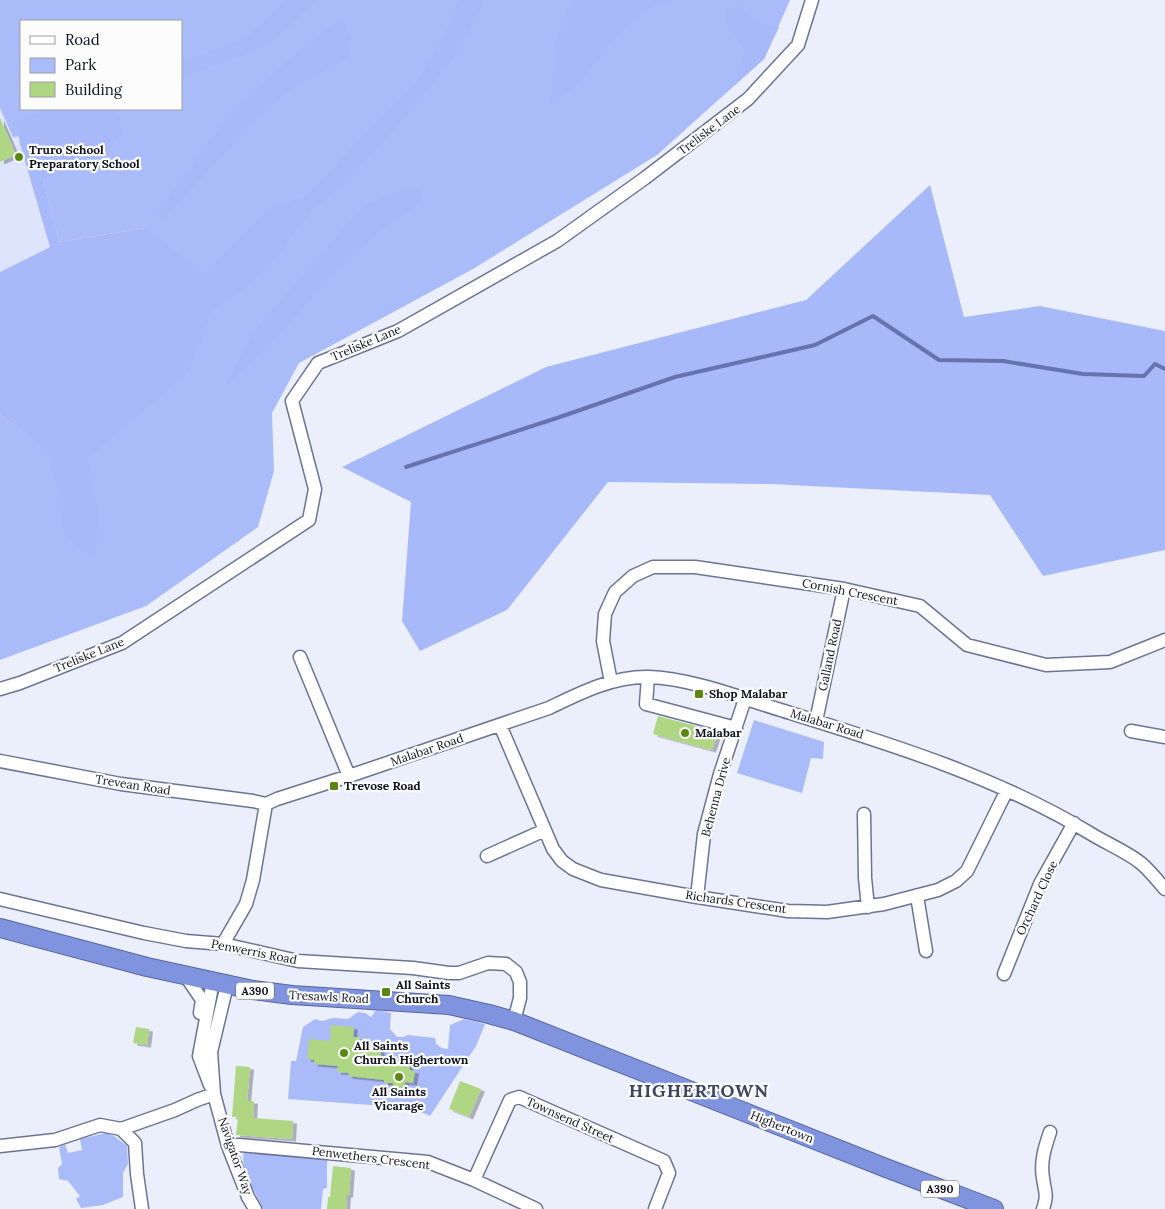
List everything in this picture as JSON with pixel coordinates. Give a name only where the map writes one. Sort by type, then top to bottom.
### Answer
[{"type":"highway","name":"Tresawls Road","points":[[0,928],[147,966],[253,990],[292,995],[449,1005],[514,1021]]},
{"type":"highway","name":"Highertown","points":[[514,1021],[994,1209]]},
{"type":"street","name":"Treliske Lane","points":[[0,689],[122,644],[309,520],[314,489],[292,401],[318,362],[398,330],[557,241],[645,178],[755,92],[798,45],[812,0]]},
{"type":"street","name":"Cornish Crescent","points":[[611,682],[603,641],[605,614],[615,592],[633,576],[654,567],[695,567],[844,589],[920,606],[967,645],[1046,664],[1110,662],[1165,640]]},
{"type":"street","name":"Galland Road","points":[[816,721],[844,589]]},
{"type":"street","points":[[300,657],[349,776]]},
{"type":"street","points":[[648,677],[646,704],[736,728]]},
{"type":"street","name":"Malabar Road","points":[[266,804],[276,799],[549,708],[579,693],[611,682],[627,678],[665,678],[745,699],[921,755],[1007,790],[1074,823],[1142,864],[1165,889]]},
{"type":"street","name":"Behenna Drive","points":[[697,898],[704,834],[720,774],[745,699]]},
{"type":"street","name":"Richards Crescent","points":[[500,725],[553,849],[562,861],[573,870],[601,880],[697,898],[788,910],[827,912],[868,907],[938,890],[956,881],[967,871],[1007,790]]},
{"type":"street","points":[[1131,731],[1165,737]]},
{"type":"street","name":"Trevean Road","points":[[0,761],[121,784],[253,800],[266,804]]},
{"type":"street","points":[[223,944],[238,919],[253,880],[266,804]]},
{"type":"street","points":[[864,814],[865,878],[868,907]]},
{"type":"street","name":"Orchard Close","points":[[1004,974],[1040,884],[1074,823]]},
{"type":"street","points":[[487,856],[546,830]]},
{"type":"street","points":[[917,896],[926,951]]},
{"type":"street","name":"Penwerris Road","points":[[0,899],[144,933],[186,941],[223,944],[298,961],[412,968],[449,973],[459,973],[488,963],[506,964],[516,972],[520,982],[520,998],[514,1021]]},
{"type":"street","points":[[0,1146],[55,1140],[100,1125],[121,1129],[214,1094],[199,1056],[198,1027],[202,1000],[185,975]]},
{"type":"street","points":[[199,1056],[220,983]]},
{"type":"street","name":"Navigator Way","points":[[220,983],[211,1052],[214,1094],[228,1146],[248,1197],[255,1209]]},
{"type":"street","name":"Townsend Street","points":[[474,1180],[510,1100],[520,1098],[664,1161],[668,1173],[655,1209]]},
{"type":"street","points":[[121,1129],[135,1142],[142,1209]]},
{"type":"street","points":[[1043,1209],[1047,1197],[1042,1178],[1043,1153],[1050,1132]]},
{"type":"street","name":"Penwethers Crescent","points":[[228,1146],[239,1145],[428,1162],[474,1180],[533,1208]]},
{"type":"shaded area","points":[[0,0],[172,20],[20,20],[20,110],[100,110],[59,242],[0,272]]},
{"type":"shaded area","points":[[286,0],[317,0],[269,45],[182,78],[182,62],[246,38]]},
{"type":"shaded area","points":[[459,0],[482,0],[480,11],[450,62],[397,127],[341,187],[311,211],[273,262],[244,289],[211,312],[188,373],[87,459],[94,484],[101,538],[92,555],[82,551],[64,534],[59,495],[46,451],[0,414],[0,272],[50,247],[20,144],[16,121],[48,110],[114,110],[120,117],[121,133],[104,155],[79,167],[43,179],[59,242],[145,228],[205,274],[268,210],[308,195],[416,82],[440,44]]},
{"type":"shaded area","points":[[571,0],[669,0],[646,10],[617,36],[577,86],[551,102],[554,46]]},
{"type":"shaded area","points":[[737,6],[762,24],[779,27],[764,59],[735,85],[745,53],[725,18],[728,10]]},
{"type":"shaded area","points":[[343,18],[352,41],[347,58],[285,93],[252,124],[163,219],[155,215],[233,110],[304,46]]},
{"type":"shaded area","points":[[930,185],[964,317],[1040,306],[1165,331],[1165,550],[1043,576],[990,495],[770,484],[608,482],[507,610],[420,651],[402,621],[411,502],[342,467],[546,367],[806,300]]},
{"type":"shaded area","points":[[408,187],[420,190],[422,202],[380,230],[325,283],[271,344],[223,389],[255,330],[363,206]]},
{"type":"green space","points":[[0,0],[790,0],[764,59],[657,155],[473,269],[299,363],[272,413],[274,471],[258,527],[146,606],[0,660],[0,414],[72,471],[145,228],[59,242],[32,135],[13,137],[0,108]]},
{"type":"green space","points":[[754,720],[824,742],[823,759],[811,758],[802,793],[737,773]]},
{"type":"green space","points":[[376,1010],[391,1013],[390,1029],[397,1037],[408,1035],[435,1038],[436,1044],[448,1049],[450,1025],[464,1019],[485,1024],[476,1046],[430,1116],[412,1108],[288,1099],[291,1061],[296,1061],[303,1027],[315,1019],[322,1021],[333,1018],[348,1019],[358,1012],[365,1013],[371,1017]]},
{"type":"green space","points":[[106,1133],[114,1136],[127,1146],[128,1164],[123,1173],[123,1197],[103,1205],[81,1208],[76,1199],[80,1196],[68,1181],[59,1179],[58,1168],[62,1164],[59,1147],[65,1144],[68,1153],[82,1150],[80,1139]]},
{"type":"green space","points":[[245,1150],[327,1155],[327,1188],[323,1189],[321,1209],[263,1209],[246,1172],[243,1156]]},
{"type":"building","points":[[0,118],[16,155],[0,162]]},
{"type":"building","name":"Malabar","points":[[658,716],[718,732],[712,750],[653,734]]},
{"type":"building","name":"All Saints Church Highertown","points":[[331,1025],[354,1027],[353,1037],[360,1037],[359,1044],[381,1046],[380,1061],[410,1064],[409,1070],[415,1071],[413,1083],[405,1082],[404,1088],[393,1086],[393,1083],[384,1083],[384,1080],[348,1076],[349,1073],[337,1072],[338,1066],[314,1064],[314,1060],[307,1059],[309,1039],[330,1041]]},
{"type":"building","points":[[136,1027],[149,1029],[147,1045],[133,1043]]},
{"type":"building","points":[[236,1066],[250,1067],[247,1101],[254,1101],[253,1118],[293,1121],[292,1139],[236,1135],[238,1117],[232,1117]]},
{"type":"building","points":[[460,1081],[481,1089],[469,1117],[449,1109]]},
{"type":"building","points":[[333,1166],[351,1168],[346,1209],[327,1209]]},
{"type":"waterway","points":[[406,467],[675,377],[815,345],[873,316],[939,360],[1003,361],[1083,374],[1144,376],[1155,364],[1165,369]]},
{"type":"place","name":"Truro School Preparatory School","points":[[19,157]]},
{"type":"place","name":"Shop Malabar","points":[[699,694]]},
{"type":"place","name":"Malabar","points":[[685,733]]},
{"type":"place","name":"Trevose Road","points":[[334,786]]},
{"type":"place","name":"All Saints Church","points":[[386,992]]},
{"type":"place","name":"All Saints Church Highertown","points":[[344,1053]]},
{"type":"place","name":"All Saints Vicarage","points":[[399,1077]]},
{"type":"district","name":"HIGHERTOWN","points":[[699,1091]]}]
